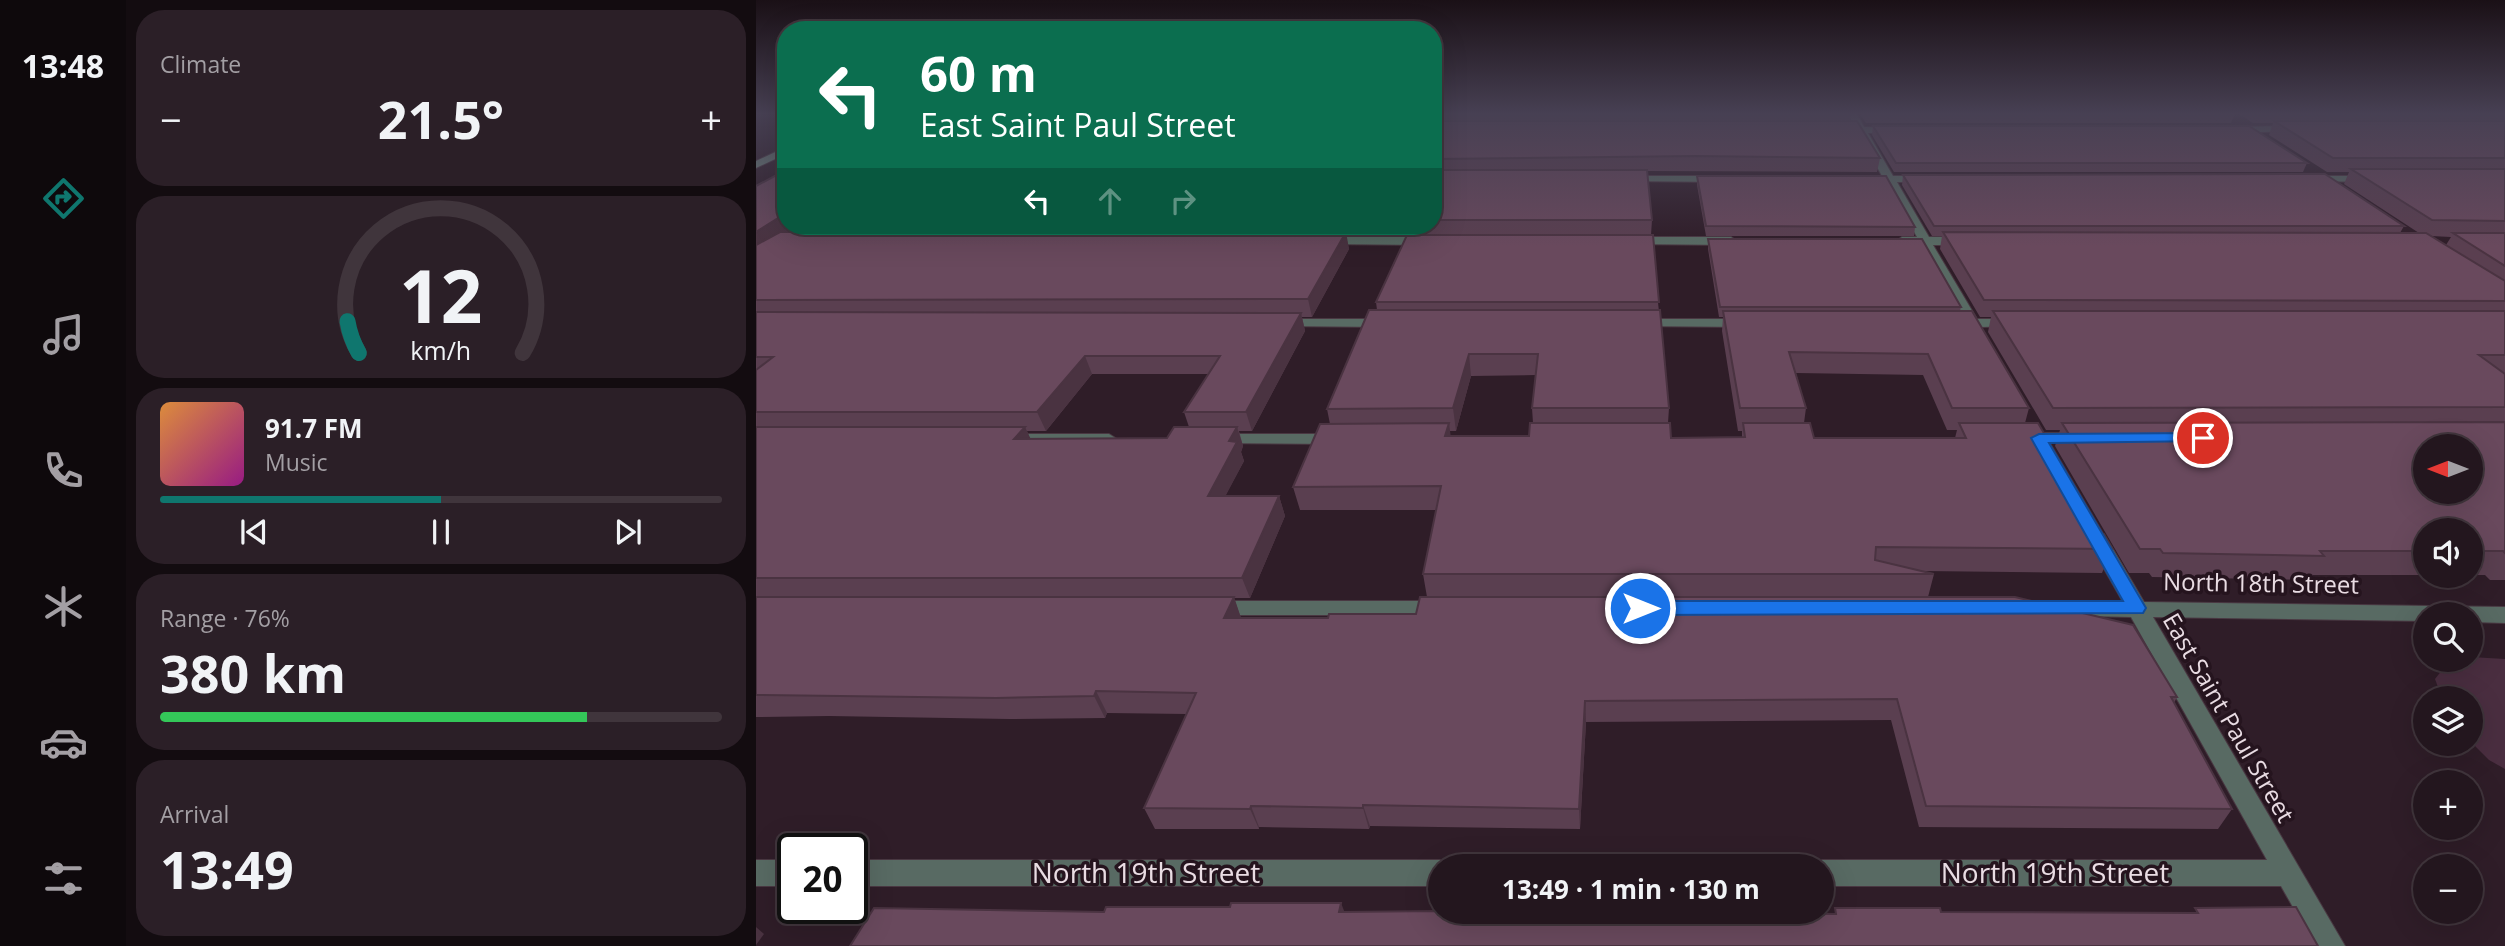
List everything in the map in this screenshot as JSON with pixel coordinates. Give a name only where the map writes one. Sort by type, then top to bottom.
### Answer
[{"type":"lane","points":[[1877,158],[1985,346]]},
{"type":"lane","points":[[2302,164],[2345,193]]},
{"type":"lane","points":[[2296,179],[2379,178]]},
{"type":"lane","points":[[1616,179],[1739,179]]},
{"type":"lane","points":[[1848,179],[1943,179]]},
{"type":"lane","points":[[756,261],[797,235]]},
{"type":"lane","points":[[1314,241],[1438,241]]},
{"type":"lane","points":[[1619,241],[1744,241]]},
{"type":"lane","points":[[1883,241],[1980,241]]},
{"type":"lane","points":[[786,242],[814,242]]},
{"type":"lane","points":[[1259,323],[1399,323]]},
{"type":"lane","points":[[1622,323],[1762,323]]},
{"type":"lane","points":[[1944,323],[2026,323]]},
{"type":"lane","points":[[2025,415],[2053,463]]},
{"type":"lane","points":[[2011,438],[2093,438]]},
{"type":"lane","points":[[993,439],[1132,439]]},
{"type":"lane","points":[[1202,439],[1355,439]]},
{"type":"lane","name":"East Saint Paul Street","points":[[2088,523],[2331,946]]},
{"type":"lane","points":[[1188,608],[1467,608]]},
{"type":"lane","name":"North 18th Street","points":[[2025,608],[2505,614]]},
{"type":"lane","points":[[756,873],[777,873]]},
{"type":"lane","name":"North 19th Street","points":[[868,873],[1428,873]]},
{"type":"lane","name":"North 19th Street","points":[[1834,873],[2289,873]]},
{"type":"shaded area","points":[[2483,658],[2505,659],[2505,769],[2483,754],[2483,686],[2438,686],[2435,679],[2441,672],[2483,672]]},
{"type":"building","points":[[1893,158],[2299,158],[2307,163],[1896,163]]},
{"type":"building","points":[[2351,169],[2505,169],[2505,221],[2432,220]]},
{"type":"building","points":[[1442,170],[1647,170],[1652,220],[1442,220]]},
{"type":"building","points":[[2325,174],[2404,226],[1934,226],[1903,175]]},
{"type":"building","points":[[777,175],[777,219],[756,232],[756,186]]},
{"type":"building","points":[[1697,176],[1886,176],[1915,227],[1706,226]]},
{"type":"building","points":[[1943,232],[2426,233],[2505,281],[2505,301],[1984,300]]},
{"type":"building","points":[[2453,233],[2505,233],[2505,266]]},
{"type":"building","points":[[777,234],[1344,235],[1308,299],[756,300],[756,245]]},
{"type":"building","points":[[1407,235],[1653,235],[1659,302],[1376,302]]},
{"type":"building","points":[[1708,239],[1922,239],[1961,307],[1720,307]]},
{"type":"building","points":[[1369,310],[1660,310],[1669,408],[1532,408],[1538,354],[1469,354],[1453,408],[1327,409]]},
{"type":"building","points":[[1723,311],[1972,311],[2029,408],[1952,408],[1928,354],[1789,352],[1806,408],[1740,408]]},
{"type":"building","points":[[1993,311],[2505,311],[2505,355],[2479,355],[2505,374],[2505,407],[2053,408]]},
{"type":"building","points":[[756,312],[1301,313],[1246,412],[1184,412],[1220,356],[1085,356],[1037,412],[756,412],[756,370],[773,357],[756,357]]},
{"type":"building","points":[[2505,422],[2505,553],[2483,551],[2483,518],[2413,518],[2413,551],[2320,551],[2324,556],[2163,553],[2160,549],[2140,549],[2062,423]]},
{"type":"building","points":[[1449,423],[1445,436],[1529,436],[1530,423],[1670,423],[1671,438],[1745,437],[1743,423],[1810,423],[1814,438],[1966,438],[1959,423],[2038,423],[2112,549],[1876,547],[1875,560],[1934,574],[1423,574],[1441,486],[1293,487],[1320,424]]},
{"type":"building","points":[[756,427],[1025,427],[1014,439],[1167,438],[1174,427],[1237,427],[1229,441],[1237,442],[1208,496],[1279,496],[1242,578],[756,578]]},
{"type":"building","points":[[756,597],[1234,597],[1224,618],[1328,618],[1329,614],[1416,614],[1420,597],[2015,597],[2133,625],[2177,697],[2171,697],[2232,809],[1926,806],[1897,699],[1585,701],[1579,809],[1363,805],[1363,808],[1144,808],[1196,693],[1096,691],[1094,696],[996,698],[756,695]]},
{"type":"building","points":[[1231,903],[1341,903],[1339,912],[1428,911],[1428,924],[1834,924],[1835,908],[1940,908],[1941,912],[2198,913],[2195,908],[2296,907],[2318,946],[850,946],[864,924],[868,924],[868,918],[874,908],[1104,912],[1106,907],[1230,907]]},
{"type":"route","points":[[1640,608],[2137,608],[2039,438],[2203,438]]}]
